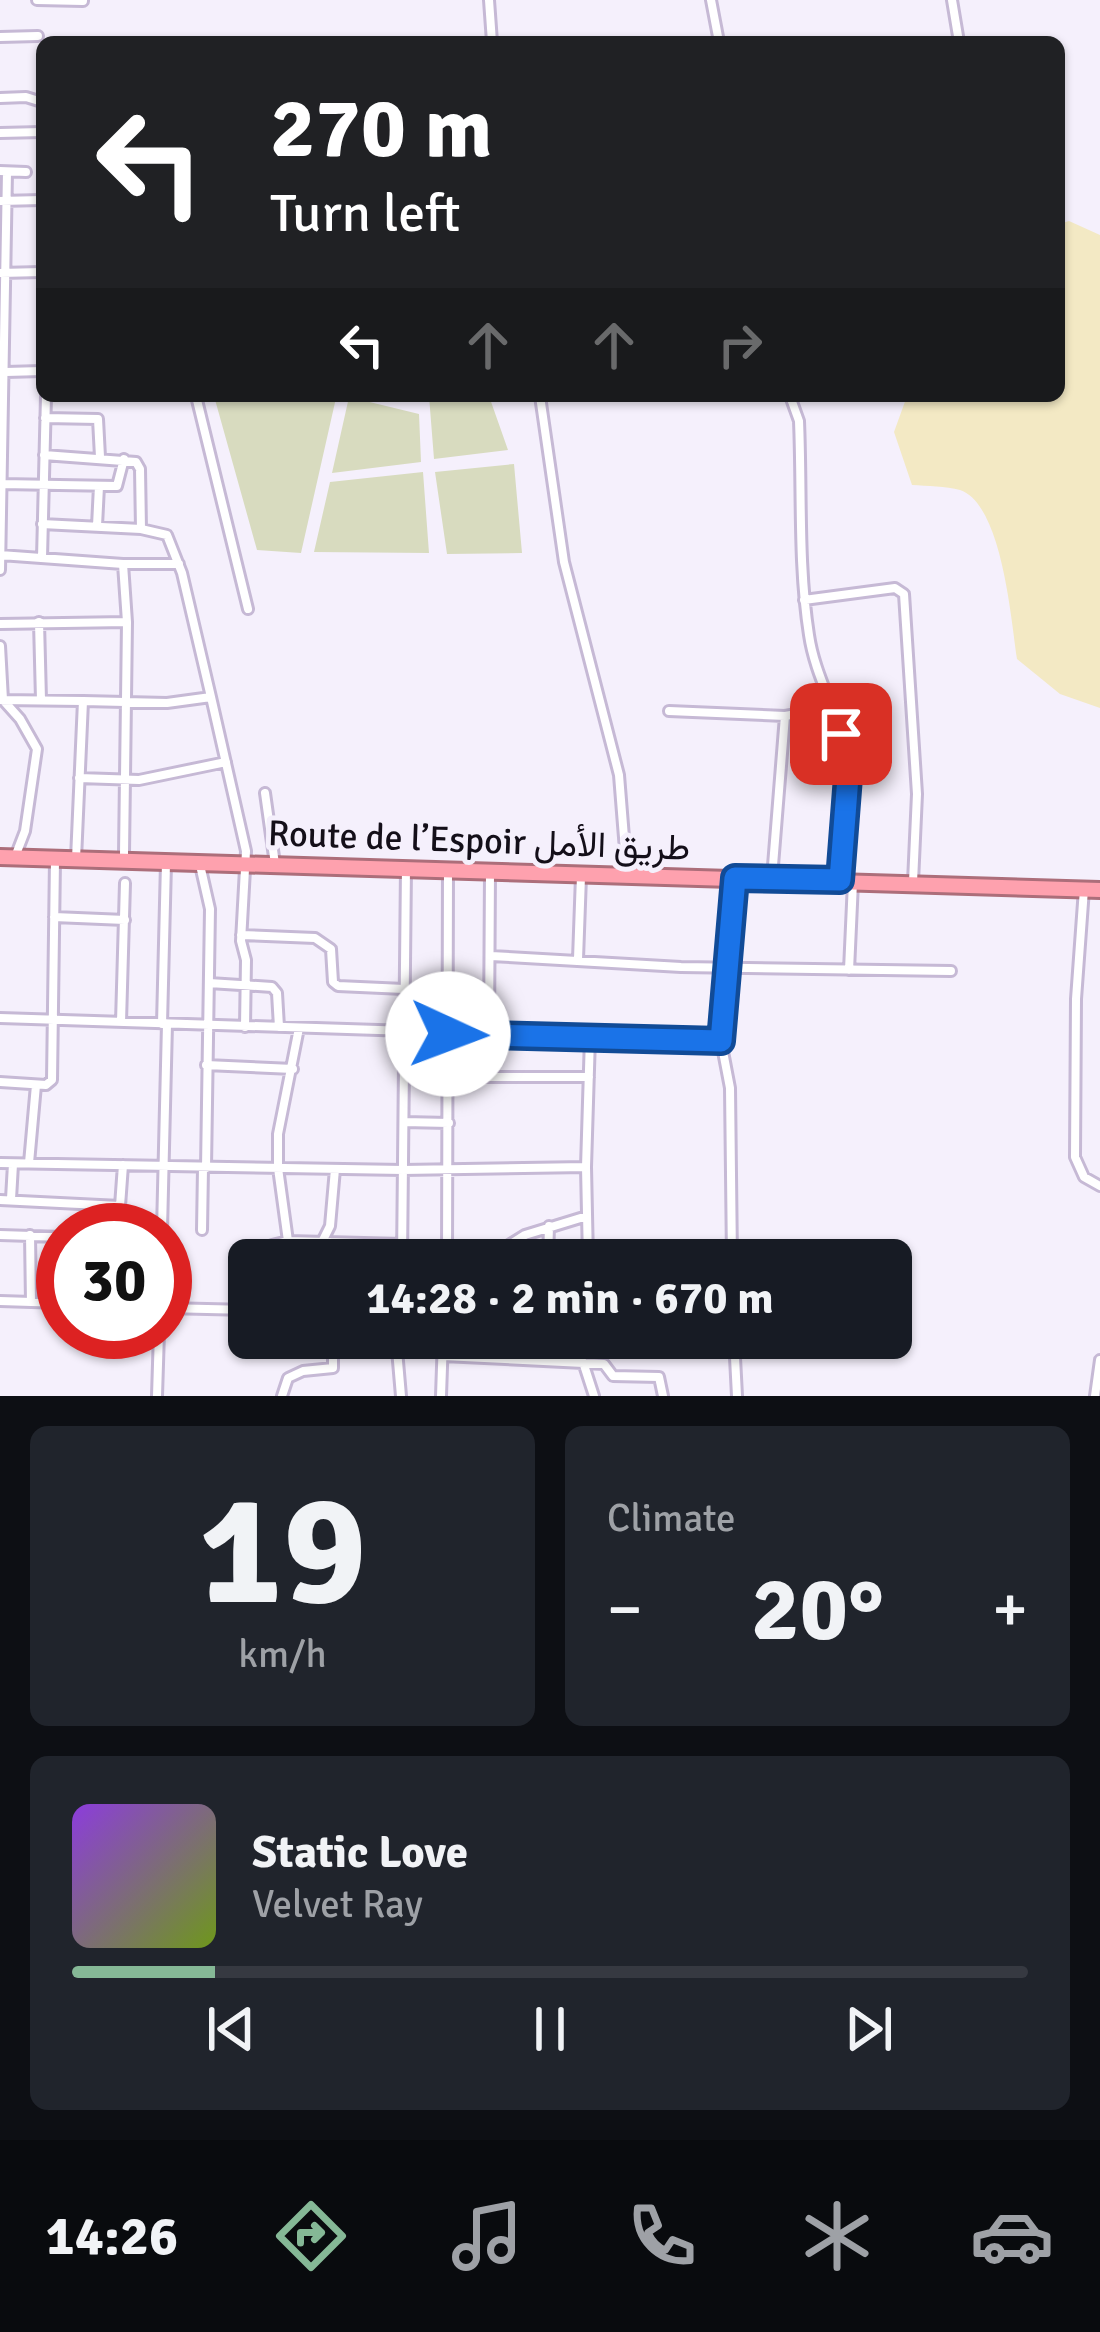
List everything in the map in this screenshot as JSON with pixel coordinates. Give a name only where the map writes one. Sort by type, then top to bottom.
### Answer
[{"type":"highway","name":"Route de l’Espoir طريق الأمل","points":[[8,857],[1092,890]]},
{"type":"street","points":[[37,0],[83,1]]},
{"type":"street","points":[[489,0],[492,36]]},
{"type":"street","points":[[711,0],[718,36]]},
{"type":"street","points":[[952,0],[958,36]]},
{"type":"street","points":[[0,37],[36,36]]},
{"type":"street","points":[[0,98],[36,100]]},
{"type":"street","points":[[0,133],[36,132]]},
{"type":"street","points":[[0,570],[3,171],[26,172]]},
{"type":"street","points":[[3,201],[36,200]]},
{"type":"street","points":[[4,273],[36,272]]},
{"type":"street","points":[[4,366],[36,370]]},
{"type":"street","points":[[42,558],[46,402]]},
{"type":"street","points":[[197,402],[248,610]]},
{"type":"street","points":[[541,402],[564,562],[619,775],[627,875]]},
{"type":"street","points":[[792,402],[799,421],[804,599],[815,670],[845,750],[848,777],[850,970]]},
{"type":"street","points":[[45,418],[98,419],[100,457]]},
{"type":"street","points":[[44,455],[124,459],[139,466],[141,529]]},
{"type":"street","points":[[2,483],[120,485],[124,459]]},
{"type":"street","points":[[97,526],[99,486]]},
{"type":"street","points":[[42,524],[141,529],[167,536],[179,564],[247,864],[241,934],[244,1027]]},
{"type":"street","points":[[0,555],[179,564]]},
{"type":"street","points":[[123,564],[127,622],[124,854]]},
{"type":"street","points":[[804,599],[895,588],[904,594],[917,794],[913,882]]},
{"type":"street","points":[[39,622],[41,700]]},
{"type":"street","points":[[0,624],[127,622]]},
{"type":"street","points":[[0,646],[2,700],[20,719],[37,749],[25,831],[8,857]]},
{"type":"street","points":[[2,700],[167,704],[211,697]]},
{"type":"street","points":[[76,859],[83,701]]},
{"type":"street","points":[[669,711],[785,716],[831,708]]},
{"type":"street","points":[[772,878],[785,716]]},
{"type":"street","points":[[80,778],[126,781],[226,762]]},
{"type":"street","points":[[265,793],[276,865]]},
{"type":"street","points":[[0,1082],[46,1085],[52,1081],[55,859]]},
{"type":"street","points":[[163,1203],[166,862]]},
{"type":"street","points":[[199,862],[210,909],[202,1230]]},
{"type":"street","points":[[402,1239],[406,867]]},
{"type":"street","points":[[447,1239],[448,868]]},
{"type":"street","points":[[489,1035],[490,871]]},
{"type":"street","points":[[578,959],[581,874]]},
{"type":"street","points":[[732,1239],[730,1088],[721,1041],[735,878]]},
{"type":"street","points":[[122,1022],[125,884]]},
{"type":"street","points":[[1092,890],[1076,999],[1075,1157],[1084,1177],[1100,1186]]},
{"type":"street","points":[[54,917],[124,920]]},
{"type":"street","points":[[241,934],[315,938],[331,949],[333,982],[338,986],[404,989]]},
{"type":"street","points":[[491,956],[730,968],[951,970]]},
{"type":"street","points":[[209,983],[272,987],[277,992],[279,1027]]},
{"type":"street","points":[[448,1000],[490,1002]]},
{"type":"street","points":[[0,1018],[721,1041]]},
{"type":"street","points":[[287,1239],[278,1134],[299,1028]]},
{"type":"street","points":[[588,1239],[590,1036]]},
{"type":"street","points":[[206,1065],[293,1069]]},
{"type":"street","points":[[448,1077],[589,1077]]},
{"type":"street","points":[[29,1163],[36,1085]]},
{"type":"street","points":[[404,1122],[449,1124]]},
{"type":"street","points":[[0,1163],[586,1168]]},
{"type":"street","points":[[13,1164],[6,1200],[63,1203]]},
{"type":"street","points":[[120,1203],[123,1165]]},
{"type":"street","points":[[327,1239],[335,1169]]},
{"type":"street","points":[[517,1239],[587,1216]]},
{"type":"street","points":[[549,1226],[549,1239]]},
{"type":"street","points":[[0,1234],[36,1235]]},
{"type":"street","points":[[30,1235],[31,1302]]},
{"type":"street","points":[[0,1301],[36,1302]]},
{"type":"street","points":[[192,1309],[228,1310]]},
{"type":"street","points":[[157,1396],[158,1359]]},
{"type":"street","points":[[282,1396],[288,1378],[333,1368],[333,1359]]},
{"type":"street","points":[[398,1359],[401,1396]]},
{"type":"street","points":[[441,1396],[443,1359]]},
{"type":"street","points":[[534,1359],[604,1364],[613,1376],[659,1377],[663,1396]]},
{"type":"street","points":[[735,1359],[737,1396]]},
{"type":"street","points":[[1095,1396],[1100,1360]]},
{"type":"street","points":[[579,1361],[594,1396]]},
{"type":"green space","points":[[216,402],[335,402],[301,553],[257,550]]},
{"type":"green space","points":[[348,402],[370,402],[419,414],[421,462],[332,473]]},
{"type":"green space","points":[[429,402],[491,402],[508,450],[434,459]]},
{"type":"green space","points":[[514,464],[522,553],[447,554],[435,472]]},
{"type":"green space","points":[[423,472],[429,553],[314,552],[330,482]]},
{"type":"sand","points":[[1065,222],[1100,235],[1100,708],[1060,694],[1017,659],[1002,565],[986,517],[960,490],[912,485],[894,432],[905,402],[1065,402]]},
{"type":"route","points":[[448,1034],[721,1041],[735,878],[840,880],[848,777],[841,734]]}]
